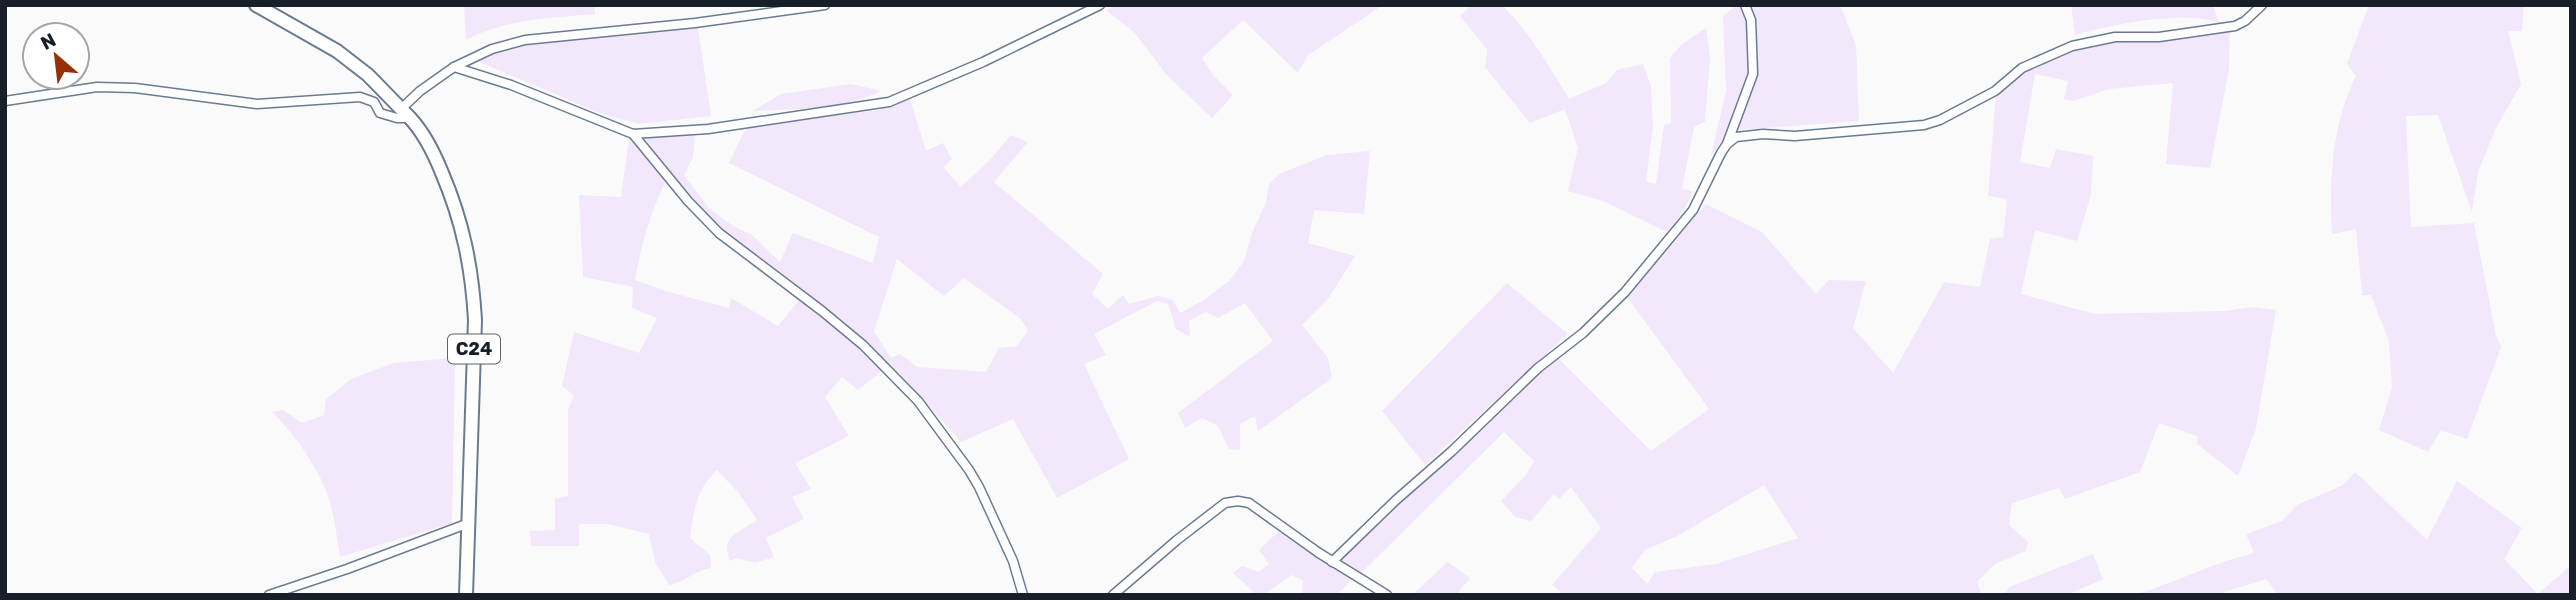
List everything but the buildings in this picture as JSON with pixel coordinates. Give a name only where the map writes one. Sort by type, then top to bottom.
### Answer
[{"type":"main road","name":"C24","points":[[256,5],[337,51],[368,75],[406,113],[431,146],[457,208],[466,239],[473,281],[475,320],[467,595]]},
{"type":"street","points":[[5,101],[97,87],[135,88],[257,104],[359,97],[374,102],[380,113],[397,118],[406,113],[420,91],[454,67],[492,49],[555,35],[695,23],[825,5]]},
{"type":"street","points":[[454,67],[511,85],[633,134],[708,129],[889,102],[983,62],[1085,8],[1100,5]]},
{"type":"street","points":[[1727,144],[1753,74],[1751,20],[1745,5]]},
{"type":"street","points":[[1332,562],[1538,368],[1583,333],[1625,292],[1693,210],[1720,152],[1736,137],[1763,134],[1795,136],[1924,125],[1940,120],[1994,91],[2022,68],[2072,46],[2115,37],[2159,37],[2235,26],[2245,21],[2262,5]]},
{"type":"street","points":[[633,134],[688,201],[719,233],[863,345],[918,401],[979,487],[1013,561],[1023,595]]},
{"type":"street","points":[[1113,595],[1206,516],[1225,503],[1238,501],[1249,503],[1332,562],[1387,595]]},
{"type":"street","points":[[269,595],[469,523]]},
{"type":"shaded area","points":[[464,5],[595,5],[595,14],[512,24],[466,40]]},
{"type":"shaded area","points":[[1117,5],[1383,5],[1308,55],[1298,73],[1243,20],[1202,58],[1212,74],[1233,95],[1212,118],[1166,74],[1134,32],[1106,10]]},
{"type":"shaded area","points":[[1472,5],[1502,5],[1530,38],[1569,99],[1606,83],[1617,70],[1643,64],[1651,86],[1653,127],[1646,182],[1656,184],[1664,125],[1671,123],[1670,58],[1681,45],[1706,28],[1710,57],[1705,122],[1694,127],[1682,188],[1693,192],[1684,210],[1667,232],[1603,201],[1568,191],[1578,148],[1565,109],[1530,123],[1485,67],[1487,49],[1460,16]]},
{"type":"shaded area","points":[[1737,5],[1840,5],[1856,45],[1859,121],[1737,130],[1726,136],[1711,156],[1726,91],[1723,16]]},
{"type":"shaded area","points":[[2071,5],[2213,5],[2219,22],[2230,22],[2229,69],[2210,168],[2166,164],[2173,83],[2109,89],[2074,101],[2064,99],[2068,81],[2035,74],[2020,162],[2050,168],[2056,149],[2093,156],[2091,195],[2077,241],[2035,230],[2021,294],[2095,314],[2225,311],[2254,307],[2276,310],[2256,428],[2238,476],[2197,444],[2197,436],[2159,423],[2140,472],[2065,499],[2059,488],[2012,503],[2009,525],[2028,542],[2026,551],[1995,564],[1977,582],[1982,595],[1564,595],[1552,585],[1601,528],[1571,487],[1559,499],[1554,494],[1531,521],[1515,517],[1501,501],[1526,475],[1534,461],[1504,432],[1360,574],[1340,559],[1557,357],[1651,451],[1709,409],[1627,297],[1706,204],[1762,232],[1816,294],[1829,280],[1866,281],[1853,328],[1893,373],[1944,282],[1980,287],[1990,239],[2003,237],[2007,199],[1988,196],[1996,94],[2019,73],[2065,51],[2092,43],[2134,38],[2183,39],[2218,22],[2166,18],[2127,23],[2075,35]],"holes":[[[1764,485],[1798,538],[1716,564],[1655,572],[1647,584],[1632,568],[1645,550],[1679,535]]]},
{"type":"shaded area","points":[[2369,5],[2524,5],[2522,31],[2508,31],[2521,84],[2495,130],[2478,172],[2472,212],[2438,115],[2406,116],[2411,227],[2474,223],[2496,336],[2501,347],[2467,439],[2441,430],[2428,452],[2379,430],[2392,388],[2389,341],[2371,295],[2362,295],[2356,229],[2332,234],[2332,173],[2337,133],[2356,76],[2347,64]]},
{"type":"shaded area","points":[[698,28],[711,116],[639,124],[597,112],[475,60],[527,45]]},
{"type":"shaded area","points":[[851,84],[881,91],[835,105],[753,111],[781,94]]},
{"type":"shaded area","points":[[910,99],[926,151],[943,143],[952,159],[943,167],[961,187],[988,162],[1011,135],[1028,142],[994,182],[1103,274],[1092,294],[1108,309],[1123,295],[1129,304],[1158,296],[1173,300],[1180,313],[1204,300],[1229,281],[1244,261],[1252,233],[1266,202],[1269,184],[1281,173],[1327,155],[1370,151],[1364,214],[1314,210],[1308,243],[1355,256],[1328,299],[1302,325],[1328,358],[1332,378],[1258,431],[1255,416],[1240,424],[1240,450],[1229,449],[1218,426],[1202,418],[1185,428],[1178,413],[1273,341],[1245,303],[1218,318],[1206,312],[1189,321],[1190,337],[1176,329],[1168,304],[1157,301],[1094,334],[1106,355],[1084,364],[1129,459],[1057,498],[1013,419],[961,442],[900,374],[842,320],[755,258],[715,223],[651,149],[645,136],[695,134],[693,157],[684,175],[709,208],[733,226],[752,235],[780,262],[793,233],[873,263],[879,237],[729,163],[747,126],[880,110]],"holes":[[[897,259],[944,296],[964,278],[1021,319],[1028,331],[1017,346],[999,348],[986,372],[917,367],[900,354],[891,358],[874,331]]]},
{"type":"shaded area","points":[[629,138],[667,178],[647,228],[635,280],[729,308],[731,298],[778,326],[800,299],[846,335],[883,370],[858,390],[842,377],[825,397],[849,436],[795,463],[811,489],[792,497],[804,519],[766,538],[774,557],[755,563],[736,558],[730,561],[727,546],[729,540],[757,520],[738,492],[717,470],[700,493],[694,510],[690,538],[710,555],[711,568],[669,585],[655,562],[649,534],[608,524],[579,524],[579,546],[531,546],[530,531],[555,530],[555,499],[568,496],[568,410],[574,395],[562,386],[574,332],[639,353],[657,318],[632,308],[633,287],[583,277],[579,195],[621,197]]},
{"type":"shaded area","points":[[1507,283],[1568,334],[1425,465],[1382,411]]},
{"type":"shaded area","points":[[455,358],[452,523],[340,557],[332,509],[321,479],[290,431],[272,412],[283,410],[302,423],[324,415],[326,399],[351,379],[394,363]]},
{"type":"shaded area","points":[[2355,472],[2427,540],[2457,481],[2522,528],[2504,559],[2538,594],[2571,565],[2571,595],[2278,595],[2266,579],[2215,595],[2135,595],[2254,553],[2246,534],[2282,521],[2297,505],[2343,485]]},
{"type":"shaded area","points":[[1280,530],[1326,558],[1352,580],[1336,595],[1302,595],[1303,581],[1292,575],[1263,595],[1257,595],[1233,573],[1242,566],[1259,572],[1269,564],[1259,550]]},
{"type":"shaded area","points":[[2093,554],[2103,579],[2067,595],[2005,595],[2009,587]]},
{"type":"shaded area","points":[[1448,562],[1470,578],[1456,595],[1412,595]]}]
